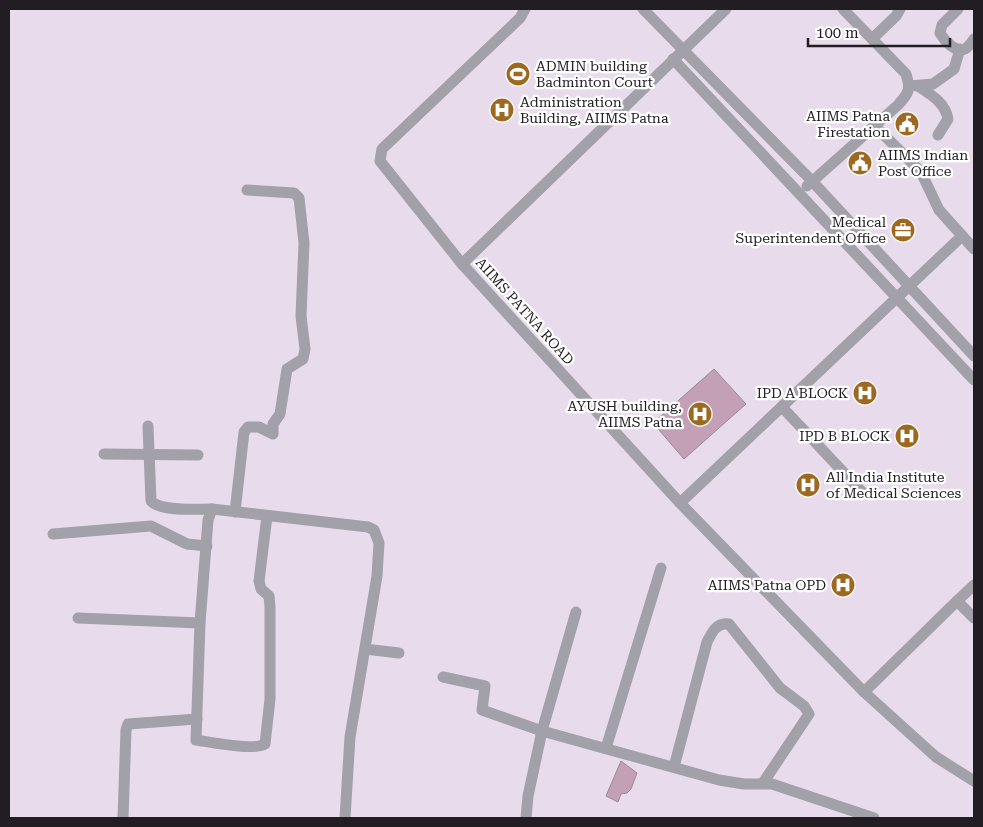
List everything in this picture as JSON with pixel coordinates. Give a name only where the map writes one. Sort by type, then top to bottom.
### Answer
[{"type":"street","points":[[462,264],[380,161],[380,154],[382,149],[520,18],[525,9]]},
{"type":"street","points":[[643,9],[812,181],[907,286],[974,356]]},
{"type":"street","name":"AIIMS PATNA ROAD","points":[[726,9],[462,264],[680,503],[864,692],[936,757],[974,781]]},
{"type":"street","points":[[842,9],[875,35],[914,86],[940,102],[947,111],[948,118],[938,135]]},
{"type":"street","points":[[875,35],[896,16],[900,9]]},
{"type":"street","points":[[958,9],[942,25],[940,33],[944,41],[964,49],[974,39]]},
{"type":"street","points":[[800,193],[903,100],[914,86],[933,84],[954,69],[960,49]]},
{"type":"street","points":[[673,59],[974,380]]},
{"type":"street","points":[[874,125],[921,172],[939,210],[974,249]]},
{"type":"street","points":[[235,512],[244,432],[248,427],[259,427],[273,434],[273,424],[278,421],[280,414],[287,369],[303,359],[305,349],[301,316],[304,243],[299,198],[294,193],[247,190]]},
{"type":"street","points":[[680,503],[907,286],[962,236]]},
{"type":"street","points":[[782,407],[863,493]]},
{"type":"street","points":[[148,426],[150,494],[156,506],[212,509],[368,527],[374,530],[379,543],[377,576],[350,737],[345,818]]},
{"type":"street","points":[[104,454],[198,455]]},
{"type":"street","points":[[212,509],[208,520],[200,623],[196,740],[262,747],[265,744],[270,699],[270,607],[269,596],[260,589],[259,581],[267,516]]},
{"type":"street","points":[[53,534],[150,526],[187,544],[207,546]]},
{"type":"street","points":[[606,748],[661,568]]},
{"type":"street","points":[[864,692],[974,585]]},
{"type":"street","points":[[957,601],[974,618]]},
{"type":"street","points":[[526,818],[528,796],[542,731],[576,612]]},
{"type":"street","points":[[78,618],[200,623]]},
{"type":"street","points":[[674,767],[707,642],[717,626],[724,623],[729,624],[780,688],[804,706],[809,714],[763,783]]},
{"type":"street","points":[[365,649],[399,653]]},
{"type":"street","points":[[443,678],[486,686],[482,710],[542,731],[733,783],[763,783],[783,787],[874,818]]},
{"type":"street","points":[[123,818],[126,730],[128,724],[197,720]]},
{"type":"building","points":[[714,369],[746,404],[684,459],[653,423]]},
{"type":"building","points":[[621,761],[637,773],[631,789],[627,793],[621,794],[618,802],[606,796]]},
{"type":"place","name":"ADMIN building Badminton Court","points":[[518,74]]},
{"type":"place","name":"Administration Building, AIIMS Patna","points":[[502,110]]},
{"type":"place","name":"AIIMS Patna Firestation","points":[[907,124]]},
{"type":"place","name":"AIIMS Indian Post Office","points":[[860,163]]},
{"type":"place","name":"Medical Superintendent Office","points":[[903,230]]},
{"type":"place","name":"IPD A BLOCK","points":[[865,393]]},
{"type":"place","name":"AYUSH building, AIIMS Patna","points":[[700,414]]},
{"type":"place","name":"IPD B BLOCK","points":[[907,436]]},
{"type":"place","name":"All India Institute of Medical Sciences","points":[[808,485]]},
{"type":"place","name":"AIIMS Patna OPD","points":[[843,585]]}]
